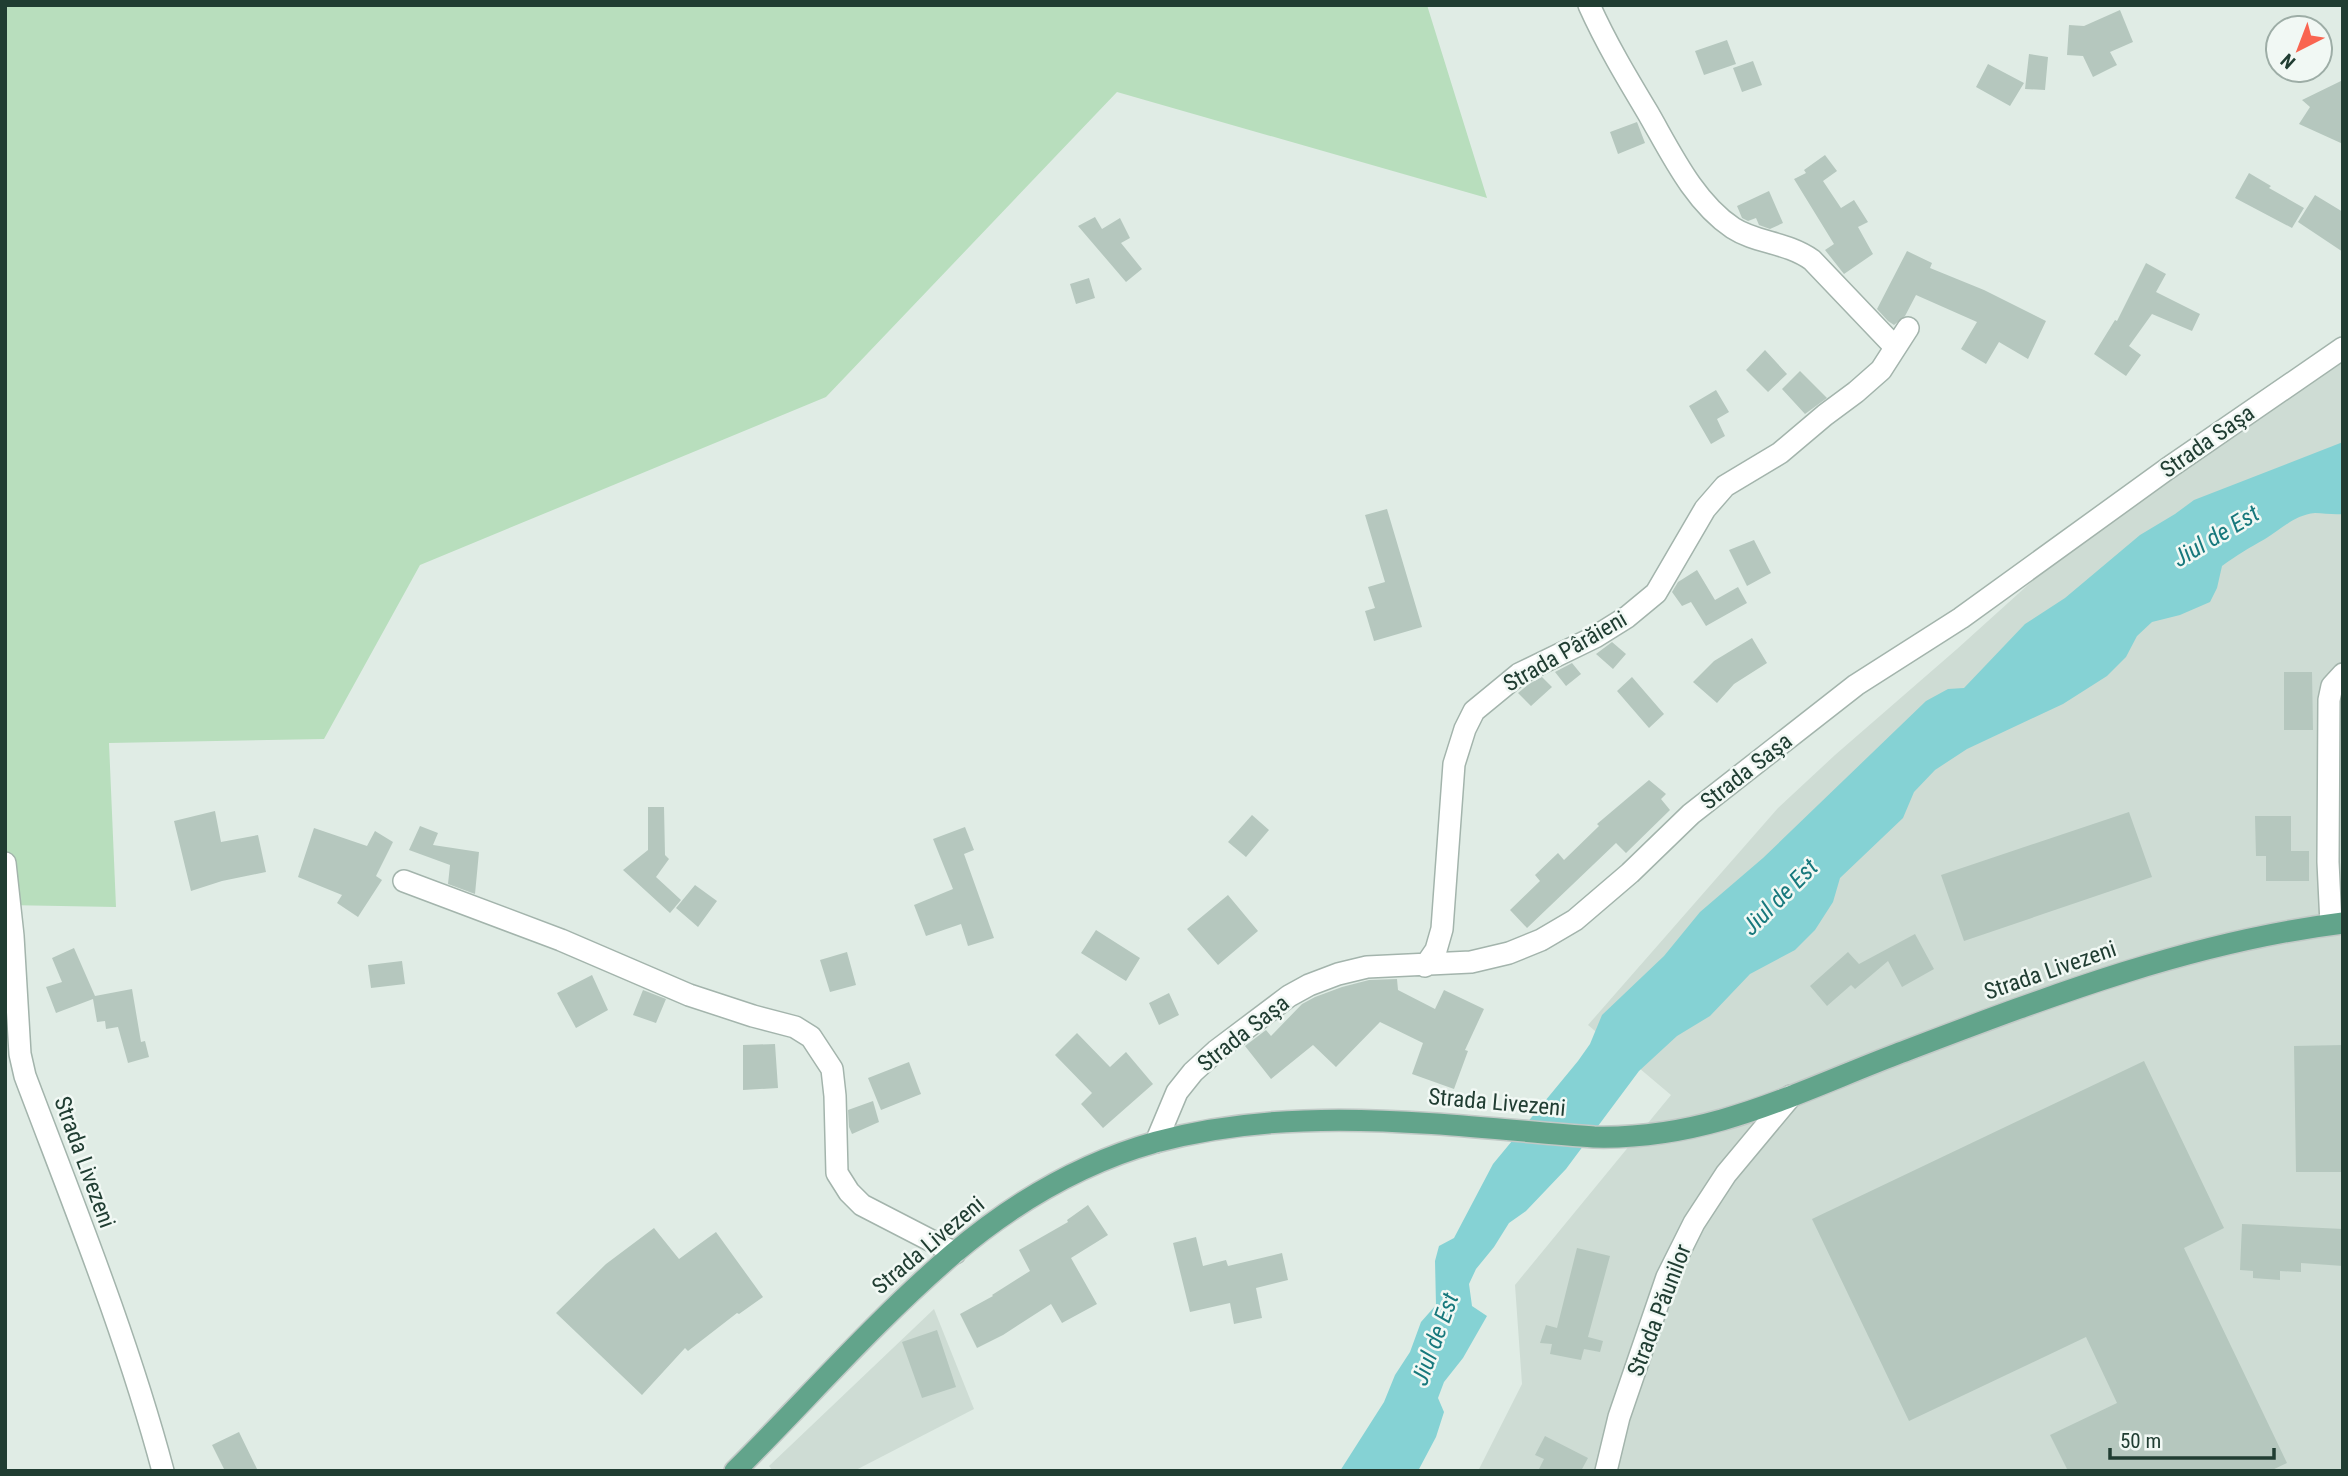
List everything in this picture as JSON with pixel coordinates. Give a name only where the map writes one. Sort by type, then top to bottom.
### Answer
[{"type":"main road","name":"Strada Livezeni","points":[[735,1471],[866,1335],[955,1252],[1016,1207],[1067,1177],[1156,1142],[1262,1124],[1371,1121],[1622,1137],[1667,1133],[1707,1125],[1791,1096],[1959,1030],[2129,970],[2232,943],[2337,924]]},
{"type":"street","points":[[1589,5],[1600,30],[1672,155],[1710,208],[1736,230],[1799,250],[1895,347]]},
{"type":"street","name":"Strada Pârăieni","points":[[1425,966],[1436,950],[1442,929],[1454,764],[1474,711],[1519,674],[1595,637],[1627,617],[1656,593],[1704,509],[1725,486],[1780,453],[1856,392],[1881,370],[1908,328]]},
{"type":"street","name":"Strada Saşa","points":[[1156,1142],[1172,1102],[1193,1072],[1216,1051],[1289,996],[1309,985],[1367,967],[1471,962],[1509,953],[1541,940],[1575,920],[1630,873],[1691,814],[1856,685],[1961,618],[2178,461],[2343,348]]},
{"type":"street","points":[[2337,924],[2329,700],[2332,686],[2343,674]]},
{"type":"street","name":"Strada Livezeni","points":[[5,863],[15,949],[20,1054],[25,1076],[128,1352],[144,1398],[163,1471]]},
{"type":"street","points":[[404,881],[561,940],[690,995],[795,1027],[811,1037],[832,1069],[837,1174],[849,1192],[862,1206],[955,1252]]},
{"type":"street","name":"Strada Păunilor","points":[[1606,1471],[1619,1417],[1667,1277],[1694,1223],[1726,1174],[1791,1096]]},
{"type":"shaded area","points":[[2343,341],[2343,1471],[1478,1471],[1522,1384],[1515,1285],[1671,1095],[1588,1025],[1778,808],[1835,755],[2181,447]]},
{"type":"shaded area","points":[[934,1309],[974,1409],[854,1471],[773,1471],[769,1466]]},
{"type":"green space","points":[[5,5],[1427,5],[1487,198],[1117,92],[826,397],[420,565],[324,739],[109,743],[116,907],[5,905]]},
{"type":"water","name":"Jiul de Est","points":[[2343,442],[2343,514],[2308,514],[2288,523],[2222,566],[2217,588],[2210,602],[2180,615],[2152,622],[2137,636],[2126,657],[2107,676],[2063,704],[1967,749],[1935,770],[1914,792],[1903,818],[1840,878],[1833,902],[1815,930],[1795,950],[1750,974],[1710,1016],[1677,1036],[1639,1071],[1566,1169],[1526,1211],[1509,1223],[1476,1269],[1469,1284],[1472,1306],[1487,1316],[1463,1358],[1444,1382],[1438,1398],[1444,1412],[1436,1437],[1418,1471],[1340,1471],[1384,1402],[1395,1375],[1410,1352],[1421,1322],[1436,1305],[1435,1261],[1439,1246],[1454,1238],[1493,1164],[1578,1061],[1590,1044],[1602,1015],[1664,956],[1700,912],[1763,858],[1926,701],[1948,689],[1964,688],[2025,624],[2065,598],[2140,535],[2194,500]]},
{"type":"building","points":[[2120,10],[2133,42],[2110,52],[2117,65],[2093,77],[2083,56],[2067,55],[2069,25],[2084,26]]},
{"type":"building","points":[[1727,40],[1736,64],[1704,75],[1695,51]]},
{"type":"building","points":[[2029,54],[2048,57],[2045,90],[2025,89]]},
{"type":"building","points":[[1753,61],[1762,85],[1742,92],[1733,68]]},
{"type":"building","points":[[1988,64],[2024,83],[2010,106],[1976,87]]},
{"type":"building","points":[[2343,80],[2343,144],[2299,124],[2310,107],[2302,100]]},
{"type":"building","points":[[1637,122],[1645,143],[1618,154],[1610,132]]},
{"type":"building","points":[[1825,155],[1837,171],[1823,181],[1841,208],[1854,200],[1868,222],[1858,227],[1873,254],[1844,274],[1825,250],[1834,244],[1794,179],[1806,173],[1804,170]]},
{"type":"building","points":[[2249,173],[2304,208],[2292,228],[2235,198]]},
{"type":"building","points":[[1769,191],[1783,223],[1770,229],[1759,225],[1756,218],[1748,221],[1742,218],[1737,206]]},
{"type":"building","points":[[2315,195],[2343,212],[2343,252],[2298,222]]},
{"type":"building","points":[[1095,217],[1102,229],[1120,218],[1130,238],[1121,243],[1142,269],[1126,282],[1078,226]]},
{"type":"building","points":[[1907,251],[1932,263],[1930,268],[1984,290],[2046,321],[2028,359],[1999,342],[1986,364],[1961,349],[1977,322],[1916,295],[1905,316],[1894,325],[1888,321],[1877,309]]},
{"type":"building","points":[[2146,263],[2166,274],[2156,292],[2200,314],[2192,331],[2152,314],[2129,346],[2141,355],[2126,376],[2094,354],[2115,320],[2117,321]]},
{"type":"building","points":[[1089,278],[1095,298],[1076,304],[1070,284]]},
{"type":"building","points":[[1765,350],[1787,374],[1768,392],[1746,370]]},
{"type":"building","points":[[1800,371],[1827,398],[1805,414],[1782,389]]},
{"type":"building","points":[[1716,390],[1729,412],[1717,419],[1725,436],[1711,444],[1689,406]]},
{"type":"building","points":[[1387,509],[1422,627],[1374,641],[1365,611],[1375,608],[1368,587],[1385,582],[1365,515]]},
{"type":"building","points":[[1754,540],[1771,573],[1747,586],[1729,550]]},
{"type":"building","points":[[1697,570],[1715,600],[1738,587],[1747,603],[1706,626],[1691,602],[1682,606],[1672,592],[1678,582]]},
{"type":"building","points":[[1752,638],[1767,663],[1734,684],[1717,703],[1693,682],[1714,661]]},
{"type":"building","points":[[1612,642],[1626,654],[1613,669],[1596,654]]},
{"type":"building","points":[[1572,663],[1581,674],[1566,686],[1555,672]]},
{"type":"building","points":[[2284,672],[2312,672],[2313,730],[2284,730]]},
{"type":"building","points":[[1542,677],[1552,687],[1531,706],[1518,693]]},
{"type":"building","points":[[1632,677],[1664,714],[1649,728],[1617,691]]},
{"type":"building","points":[[1649,780],[1666,794],[1661,799],[1670,810],[1626,853],[1616,843],[1527,928],[1510,910],[1540,881],[1535,875],[1558,853],[1564,860],[1599,826],[1597,824]]},
{"type":"building","points":[[648,807],[664,807],[665,855],[669,859],[656,877],[681,900],[670,913],[623,870],[648,850]]},
{"type":"building","points":[[215,811],[221,842],[258,835],[266,872],[191,891],[174,821]]},
{"type":"building","points":[[2129,812],[2152,877],[1964,941],[1941,875]]},
{"type":"building","points":[[1252,815],[1269,830],[1246,857],[1228,842]]},
{"type":"building","points":[[2255,816],[2291,816],[2291,851],[2309,851],[2309,881],[2266,881],[2266,856],[2256,856]]},
{"type":"building","points":[[420,826],[438,833],[433,845],[479,852],[475,894],[448,884],[450,865],[409,850]]},
{"type":"building","points":[[965,827],[974,850],[964,854],[994,938],[968,946],[961,924],[926,936],[914,905],[953,889],[933,839]]},
{"type":"building","points":[[314,828],[367,846],[375,831],[393,842],[376,876],[382,880],[358,917],[337,903],[342,895],[298,877]]},
{"type":"building","points":[[695,885],[717,901],[698,927],[676,908]]},
{"type":"building","points":[[1228,895],[1258,931],[1218,965],[1187,929]]},
{"type":"building","points":[[1096,930],[1140,958],[1126,981],[1081,953]]},
{"type":"building","points":[[1915,934],[1934,969],[1902,987],[1888,961],[1855,989],[1851,985],[1827,1006],[1810,986],[1848,952],[1859,964]]},
{"type":"building","points":[[74,948],[95,996],[132,989],[141,1042],[145,1041],[149,1057],[128,1063],[118,1027],[106,1029],[105,1021],[97,1022],[93,999],[56,1013],[46,987],[62,982],[52,958]]},
{"type":"building","points":[[847,952],[856,985],[830,992],[820,960]]},
{"type":"building","points":[[402,961],[405,984],[371,988],[368,965]]},
{"type":"building","points":[[592,975],[608,1010],[576,1028],[557,993]]},
{"type":"building","points":[[1397,979],[1398,990],[1435,1009],[1444,990],[1484,1009],[1465,1050],[1468,1051],[1454,1089],[1412,1074],[1423,1043],[1380,1022],[1336,1067],[1313,1045],[1271,1079],[1245,1046],[1266,1030],[1271,1036],[1302,1004],[1315,997],[1369,980]]},
{"type":"building","points":[[643,990],[666,999],[656,1023],[633,1015]]},
{"type":"building","points":[[1169,993],[1179,1015],[1159,1025],[1149,1003]]},
{"type":"building","points":[[1077,1033],[1110,1067],[1126,1052],[1153,1084],[1103,1128],[1081,1104],[1092,1093],[1055,1055]]},
{"type":"building","points":[[775,1044],[778,1088],[743,1090],[743,1045]]},
{"type":"building","points":[[2343,1045],[2343,1172],[2296,1172],[2294,1046]]},
{"type":"building","points":[[2144,1061],[2224,1228],[2184,1248],[2287,1463],[2270,1471],[2068,1471],[2050,1435],[2117,1403],[2086,1337],[1909,1421],[1812,1219]]},
{"type":"building","points":[[909,1062],[921,1094],[881,1110],[868,1078]]},
{"type":"building","points":[[873,1101],[879,1122],[852,1134],[848,1110]]},
{"type":"building","points":[[1088,1205],[1108,1235],[1071,1258],[1097,1304],[1062,1323],[1051,1304],[1003,1335],[977,1348],[960,1314],[1030,1271],[1019,1250],[1068,1222],[1067,1220]]},
{"type":"building","points":[[2242,1224],[2343,1229],[2343,1266],[2301,1263],[2301,1272],[2280,1271],[2280,1280],[2253,1278],[2253,1271],[2240,1270]]},
{"type":"building","points":[[654,1228],[679,1259],[716,1232],[763,1297],[737,1313],[688,1351],[685,1348],[642,1395],[556,1313],[606,1264]]},
{"type":"building","points":[[1196,1237],[1203,1266],[1226,1260],[1228,1266],[1282,1253],[1288,1280],[1256,1288],[1262,1318],[1234,1324],[1230,1303],[1190,1312],[1173,1243]]},
{"type":"building","points":[[1577,1248],[1610,1256],[1588,1337],[1603,1341],[1600,1352],[1584,1349],[1581,1360],[1550,1354],[1552,1344],[1540,1343],[1546,1325],[1557,1328]]},
{"type":"building","points":[[937,1330],[956,1387],[922,1398],[902,1342]]},
{"type":"building","points":[[239,1432],[258,1471],[225,1471],[212,1445]]},
{"type":"building","points":[[1545,1436],[1588,1458],[1581,1471],[1538,1471],[1544,1459],[1535,1455]]}]
